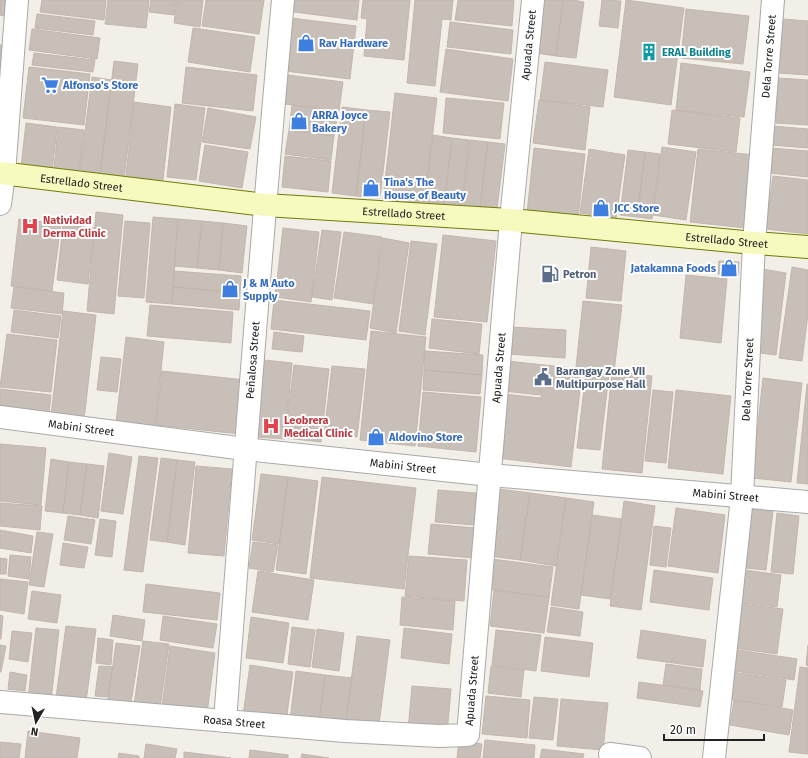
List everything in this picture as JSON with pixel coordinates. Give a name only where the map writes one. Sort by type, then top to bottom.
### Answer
[{"type":"street","points":[[0,204],[17,0]]},
{"type":"street","name":"Peñalosa Street","points":[[225,721],[264,204],[283,0]]},
{"type":"street","name":"Apuada Street","points":[[468,735],[511,220],[532,0]]},
{"type":"street","name":"Dela Torre Street","points":[[714,758],[742,497],[754,243],[773,0]]},
{"type":"street","name":"Estrellado Street","points":[[2,174],[264,204],[511,220],[808,247]]},
{"type":"street","name":"Mabini Street","points":[[0,417],[245,449],[490,475],[808,502]]},
{"type":"street","name":"Roasa Street","points":[[0,702],[345,731],[439,736],[468,735]]},
{"type":"street","points":[[610,754],[640,758]]},
{"type":"building","points":[[0,0],[11,0],[8,17],[0,15]]},
{"type":"building","points":[[42,0],[106,0],[104,20],[40,12]]},
{"type":"building","points":[[108,0],[149,0],[146,28],[105,24]]},
{"type":"building","points":[[151,0],[176,0],[174,15],[149,12]]},
{"type":"building","points":[[177,0],[203,0],[200,27],[174,23]]},
{"type":"building","points":[[206,0],[264,0],[259,34],[202,26]]},
{"type":"building","points":[[295,0],[359,0],[357,20],[294,12]]},
{"type":"building","points":[[363,0],[410,0],[404,60],[364,56],[367,19],[361,18]]},
{"type":"building","points":[[415,0],[453,0],[451,20],[442,19],[435,86],[407,83]]},
{"type":"building","points":[[458,0],[514,0],[512,26],[455,20]]},
{"type":"building","points":[[543,0],[563,0],[556,56],[536,53]]},
{"type":"building","points":[[563,0],[584,2],[576,58],[556,56]]},
{"type":"building","points":[[602,0],[621,1],[618,28],[599,26]]},
{"type":"building","name":"ERAL Building","points":[[626,0],[684,8],[671,105],[614,97]]},
{"type":"building","points":[[686,9],[749,16],[743,64],[681,58]]},
{"type":"building","points":[[37,14],[95,21],[93,35],[35,28]]},
{"type":"building","points":[[291,18],[356,26],[350,79],[285,71]]},
{"type":"building","points":[[783,19],[808,21],[808,75],[778,73]]},
{"type":"building","points":[[450,22],[513,30],[511,54],[447,47]]},
{"type":"building","points":[[193,28],[255,37],[250,72],[188,62]]},
{"type":"building","points":[[32,29],[100,38],[97,59],[29,50]]},
{"type":"building","points":[[0,45],[5,45],[0,85]]},
{"type":"building","points":[[446,49],[513,59],[508,101],[440,92]]},
{"type":"building","points":[[34,53],[95,60],[93,72],[32,65]]},
{"type":"building","points":[[114,61],[138,64],[124,179],[100,176]]},
{"type":"building","points":[[545,62],[608,70],[603,107],[540,100]]},
{"type":"building","points":[[681,63],[750,72],[744,117],[676,110]]},
{"type":"building","points":[[29,67],[90,74],[84,125],[23,118]]},
{"type":"building","points":[[186,67],[257,75],[253,111],[182,103]]},
{"type":"building","points":[[288,75],[343,82],[339,111],[285,104]]},
{"type":"building","points":[[92,77],[112,80],[100,173],[80,170]]},
{"type":"building","points":[[778,78],[808,80],[808,125],[776,123]]},
{"type":"building","points":[[395,93],[437,98],[424,204],[383,199]]},
{"type":"building","points":[[446,98],[504,103],[500,139],[443,133]]},
{"type":"building","points":[[539,100],[590,107],[585,150],[533,143]]},
{"type":"building","points":[[134,102],[171,107],[163,180],[126,176]]},
{"type":"building","points":[[175,104],[205,108],[196,180],[167,177]]},
{"type":"building","points":[[292,105],[338,112],[334,136],[289,130]]},
{"type":"building","points":[[342,107],[366,110],[356,196],[332,193]]},
{"type":"building","points":[[208,108],[256,117],[250,149],[202,142]]},
{"type":"building","points":[[366,110],[390,112],[380,198],[356,196]]},
{"type":"building","points":[[672,110],[740,118],[736,152],[668,144]]},
{"type":"building","points":[[26,123],[57,127],[52,171],[21,167]]},
{"type":"building","points":[[772,126],[808,129],[808,148],[771,145]]},
{"type":"building","points":[[58,127],[84,130],[79,172],[54,169]]},
{"type":"building","points":[[289,130],[334,136],[331,160],[285,154]]},
{"type":"building","points":[[433,135],[452,138],[444,204],[425,202]]},
{"type":"building","points":[[452,138],[469,140],[461,207],[444,204]]},
{"type":"building","points":[[470,140],[488,142],[480,207],[462,205]]},
{"type":"building","points":[[488,142],[505,144],[497,209],[480,207]]},
{"type":"building","points":[[205,145],[248,152],[242,188],[199,181]]},
{"type":"building","points":[[662,147],[696,152],[686,220],[653,215]]},
{"type":"building","points":[[534,148],[585,154],[578,218],[527,213]]},
{"type":"building","points":[[771,148],[808,151],[808,177],[769,173]]},
{"type":"building","points":[[589,149],[625,155],[616,218],[580,213]]},
{"type":"building","points":[[698,149],[754,155],[746,228],[690,222]]},
{"type":"building","points":[[628,150],[645,152],[637,217],[620,215]]},
{"type":"building","points":[[645,152],[660,154],[652,219],[637,217]]},
{"type":"building","points":[[285,156],[331,161],[328,192],[282,187]]},
{"type":"building","points":[[773,176],[808,180],[808,234],[766,229]]},
{"type":"building","points":[[96,212],[123,215],[114,314],[87,311]]},
{"type":"building","points":[[153,217],[178,219],[172,304],[146,302]]},
{"type":"building","points":[[19,219],[61,224],[52,291],[11,286]]},
{"type":"building","points":[[178,219],[202,221],[197,268],[174,266]]},
{"type":"building","points":[[125,221],[150,223],[144,298],[118,296]]},
{"type":"building","points":[[202,221],[223,223],[219,270],[197,268]]},
{"type":"building","points":[[223,223],[247,226],[242,273],[219,270]]},
{"type":"building","points":[[63,225],[94,228],[88,284],[57,280]]},
{"type":"building","points":[[283,228],[319,232],[311,302],[275,297]]},
{"type":"building","points":[[322,230],[341,232],[332,300],[312,297]]},
{"type":"building","points":[[344,232],[382,237],[373,304],[334,298]]},
{"type":"building","points":[[443,235],[496,241],[487,322],[434,317]]},
{"type":"building","points":[[383,238],[409,243],[396,333],[370,328]]},
{"type":"building","points":[[411,241],[437,244],[425,335],[399,331]]},
{"type":"building","points":[[591,247],[626,251],[621,301],[586,298]]},
{"type":"building","name":"Jatakamna Foods","points":[[719,261],[739,262],[738,276],[718,274]]},
{"type":"building","points":[[792,267],[808,270],[808,314],[802,361],[779,358]]},
{"type":"building","points":[[762,269],[786,273],[776,355],[751,352]]},
{"type":"building","points":[[174,271],[241,276],[240,293],[173,287]]},
{"type":"building","points":[[686,275],[727,279],[721,343],[680,338]]},
{"type":"building","points":[[14,287],[64,293],[62,314],[11,308]]},
{"type":"building","points":[[173,287],[240,293],[239,310],[172,304]]},
{"type":"building","points":[[274,300],[370,311],[366,340],[271,329]]},
{"type":"building","points":[[583,301],[622,305],[614,372],[576,367]]},
{"type":"building","points":[[150,305],[233,312],[231,343],[147,336]]},
{"type":"building","points":[[14,310],[61,316],[58,338],[11,332]]},
{"type":"building","points":[[63,311],[96,315],[84,420],[51,416]]},
{"type":"building","points":[[432,319],[482,324],[479,354],[429,348]]},
{"type":"building","points":[[510,327],[566,330],[565,358],[508,354]]},
{"type":"building","points":[[371,331],[426,337],[415,446],[360,440]]},
{"type":"building","points":[[274,332],[304,336],[302,352],[272,349]]},
{"type":"building","points":[[7,334],[57,340],[51,392],[0,387]]},
{"type":"building","points":[[126,337],[164,342],[155,427],[116,422]]},
{"type":"building","points":[[425,351],[483,355],[482,375],[424,370]]},
{"type":"building","points":[[101,357],[121,359],[117,392],[97,390]]},
{"type":"building","points":[[264,360],[292,363],[285,439],[257,437]]},
{"type":"building","name":"Barangay Zone VII Multipurpose Hall","points":[[507,361],[581,369],[579,388],[541,385],[540,395],[503,391]]},
{"type":"building","points":[[294,365],[329,369],[321,442],[285,438]]},
{"type":"building","points":[[332,366],[365,369],[357,437],[324,434]]},
{"type":"building","points":[[424,370],[482,375],[480,394],[423,390]]},
{"type":"building","points":[[162,371],[245,380],[240,434],[156,425]]},
{"type":"building","points":[[586,372],[609,374],[600,450],[577,448]]},
{"type":"building","points":[[612,372],[652,376],[642,473],[602,469]]},
{"type":"building","points":[[763,378],[802,383],[791,482],[752,478]]},
{"type":"building","points":[[808,384],[808,484],[797,483]]},
{"type":"building","points":[[542,386],[580,390],[571,467],[497,458],[504,394],[541,398]]},
{"type":"building","points":[[0,389],[51,395],[48,421],[0,416]]},
{"type":"building","points":[[653,390],[673,392],[666,463],[645,461]]},
{"type":"building","points":[[676,390],[731,396],[723,474],[668,468]]},
{"type":"building","points":[[423,392],[481,397],[476,452],[418,446]]},
{"type":"building","points":[[0,444],[46,448],[41,505],[0,501]]},
{"type":"building","points":[[109,453],[132,457],[123,514],[101,511]]},
{"type":"building","points":[[139,456],[158,458],[143,572],[124,570]]},
{"type":"building","points":[[161,458],[177,460],[167,542],[150,540]]},
{"type":"building","points":[[51,459],[69,462],[63,513],[45,511]]},
{"type":"building","points":[[177,460],[195,462],[185,545],[167,542]]},
{"type":"building","points":[[69,462],[87,464],[80,515],[63,513]]},
{"type":"building","points":[[87,464],[104,466],[98,518],[80,515]]},
{"type":"building","points":[[196,466],[232,469],[224,556],[188,553]]},
{"type":"building","points":[[261,474],[288,477],[279,544],[252,540]]},
{"type":"building","points":[[288,477],[318,481],[306,574],[276,570]]},
{"type":"building","points":[[322,477],[416,488],[404,589],[310,578]]},
{"type":"building","points":[[499,489],[530,493],[520,560],[490,556]]},
{"type":"building","points":[[438,490],[476,493],[474,525],[435,522]]},
{"type":"building","points":[[530,493],[566,498],[556,566],[520,560]]},
{"type":"building","points":[[566,498],[594,502],[579,609],[551,605]]},
{"type":"building","points":[[624,501],[655,506],[641,610],[610,606]]},
{"type":"building","points":[[0,503],[42,506],[40,530],[0,526]]},
{"type":"building","points":[[676,508],[725,515],[718,573],[668,566]]},
{"type":"building","points":[[752,509],[773,511],[766,570],[745,568]]},
{"type":"building","points":[[777,513],[799,516],[793,574],[771,572]]},
{"type":"building","points":[[592,515],[622,519],[610,599],[581,595]]},
{"type":"building","points":[[68,516],[95,520],[91,544],[64,540]]},
{"type":"building","points":[[100,519],[116,521],[112,557],[95,555]]},
{"type":"building","points":[[431,524],[475,528],[473,558],[428,554]]},
{"type":"building","points":[[654,526],[671,528],[666,567],[650,565]]},
{"type":"building","points":[[0,530],[33,536],[31,553],[0,548]]},
{"type":"building","points":[[37,532],[53,534],[44,587],[29,585]]},
{"type":"building","points":[[253,542],[278,545],[273,572],[249,568]]},
{"type":"building","points":[[63,543],[88,547],[84,568],[60,565]]},
{"type":"building","points":[[10,555],[31,557],[29,579],[8,576]]},
{"type":"building","points":[[409,556],[467,560],[464,601],[405,596]]},
{"type":"building","points":[[0,558],[7,559],[6,574],[0,574]]},
{"type":"building","points":[[492,559],[553,567],[549,597],[488,589]]},
{"type":"building","points":[[654,570],[713,578],[709,610],[650,602]]},
{"type":"building","points":[[745,570],[781,575],[777,607],[741,603]]},
{"type":"building","points":[[258,571],[314,580],[308,620],[252,612]]},
{"type":"building","points":[[0,579],[28,582],[24,614],[0,610]]},
{"type":"building","points":[[146,584],[220,593],[217,620],[143,612]]},
{"type":"building","points":[[494,590],[549,597],[544,633],[490,626]]},
{"type":"building","points":[[32,591],[61,595],[57,623],[28,619]]},
{"type":"building","points":[[402,597],[455,601],[453,630],[400,625]]},
{"type":"building","points":[[740,604],[783,609],[777,654],[735,648]]},
{"type":"building","points":[[551,607],[583,612],[580,636],[547,632]]},
{"type":"building","points":[[0,615],[3,616],[1,639],[0,639]]},
{"type":"building","points":[[113,615],[145,620],[142,641],[110,636]]},
{"type":"building","points":[[163,616],[217,624],[213,648],[160,640]]},
{"type":"building","points":[[251,617],[289,623],[283,663],[246,658]]},
{"type":"building","points":[[66,626],[96,629],[86,701],[56,697]]},
{"type":"building","points":[[292,627],[315,630],[310,667],[288,664]]},
{"type":"building","points":[[36,628],[59,630],[51,701],[28,699]]},
{"type":"building","points":[[404,628],[452,634],[449,664],[401,658]]},
{"type":"building","points":[[317,629],[344,633],[339,671],[312,667]]},
{"type":"building","points":[[496,630],[541,635],[536,671],[492,665]]},
{"type":"building","points":[[641,630],[706,640],[703,667],[637,658]]},
{"type":"building","points":[[12,631],[32,633],[28,662],[9,659]]},
{"type":"building","points":[[357,636],[390,640],[378,732],[345,727]]},
{"type":"building","points":[[545,637],[593,643],[589,677],[541,671]]},
{"type":"building","points":[[98,638],[113,640],[111,665],[96,663]]},
{"type":"building","points":[[143,641],[169,644],[160,708],[134,705]]},
{"type":"building","points":[[116,643],[140,646],[130,709],[107,706]]},
{"type":"building","points":[[0,645],[6,646],[1,672],[0,672]]},
{"type":"building","points":[[808,645],[808,666],[806,665]]},
{"type":"building","points":[[170,646],[215,653],[207,713],[162,707]]},
{"type":"building","points":[[732,649],[797,659],[794,680],[728,670]]},
{"type":"building","points":[[666,664],[702,669],[700,690],[663,685]]},
{"type":"building","points":[[250,665],[293,672],[286,721],[243,715]]},
{"type":"building","points":[[99,666],[113,667],[108,697],[95,696]]},
{"type":"building","points":[[491,666],[524,670],[521,697],[488,693]]},
{"type":"building","points":[[800,667],[808,668],[808,754],[789,752]]},
{"type":"building","points":[[296,671],[325,675],[319,723],[290,720]]},
{"type":"building","points":[[10,672],[27,675],[25,691],[8,689]]},
{"type":"building","points":[[732,672],[786,680],[782,707],[729,699]]},
{"type":"building","points":[[325,675],[352,678],[345,727],[319,723]]},
{"type":"building","points":[[639,682],[703,691],[700,707],[637,698]]},
{"type":"building","points":[[412,686],[451,689],[447,734],[408,731]]},
{"type":"building","points":[[486,696],[530,700],[527,738],[482,734]]},
{"type":"building","points":[[534,697],[558,699],[553,740],[529,738]]},
{"type":"building","points":[[561,699],[608,703],[603,750],[557,746]]},
{"type":"building","points":[[734,700],[793,710],[789,735],[730,725]]},
{"type":"building","points":[[28,731],[80,738],[77,758],[25,758]]},
{"type":"building","points":[[485,740],[535,745],[534,758],[483,758]]},
{"type":"building","points":[[459,741],[482,744],[480,758],[457,758]]},
{"type":"building","points":[[0,742],[21,744],[19,758],[0,758]]},
{"type":"building","points":[[146,744],[177,749],[175,758],[144,758]]},
{"type":"building","points":[[542,749],[584,754],[583,758],[540,758]]},
{"type":"building","points":[[250,750],[288,755],[288,758],[249,758]]},
{"type":"building","points":[[184,752],[201,754],[201,758],[184,758]]},
{"type":"building","points":[[119,753],[139,756],[139,758],[118,758]]},
{"type":"building","points":[[201,754],[231,758],[201,758]]},
{"type":"building","points":[[302,754],[329,758],[301,758]]},
{"type":"place","name":"Rav Hardware","points":[[306,43]]},
{"type":"place","name":"ERAL Building","points":[[649,52]]},
{"type":"place","name":"Alfonso's Store","points":[[50,85]]},
{"type":"place","name":"ARRA Joyce Bakery","points":[[299,121]]},
{"type":"place","name":"Tina's The House of Beauty","points":[[371,188]]},
{"type":"place","name":"JCC Store","points":[[601,208]]},
{"type":"place","name":"Natividad Derma Clinic","points":[[30,226]]},
{"type":"place","name":"Jatakamna Foods","points":[[729,268]]},
{"type":"place","name":"Petron","points":[[550,274]]},
{"type":"place","name":"J & M Auto Supply","points":[[230,289]]},
{"type":"place","name":"Barangay Zone VII Multipurpose Hall","points":[[543,377]]},
{"type":"place","name":"Leobrera Medical Clinic","points":[[271,426]]},
{"type":"place","name":"Aldovino Store","points":[[376,437]]}]
